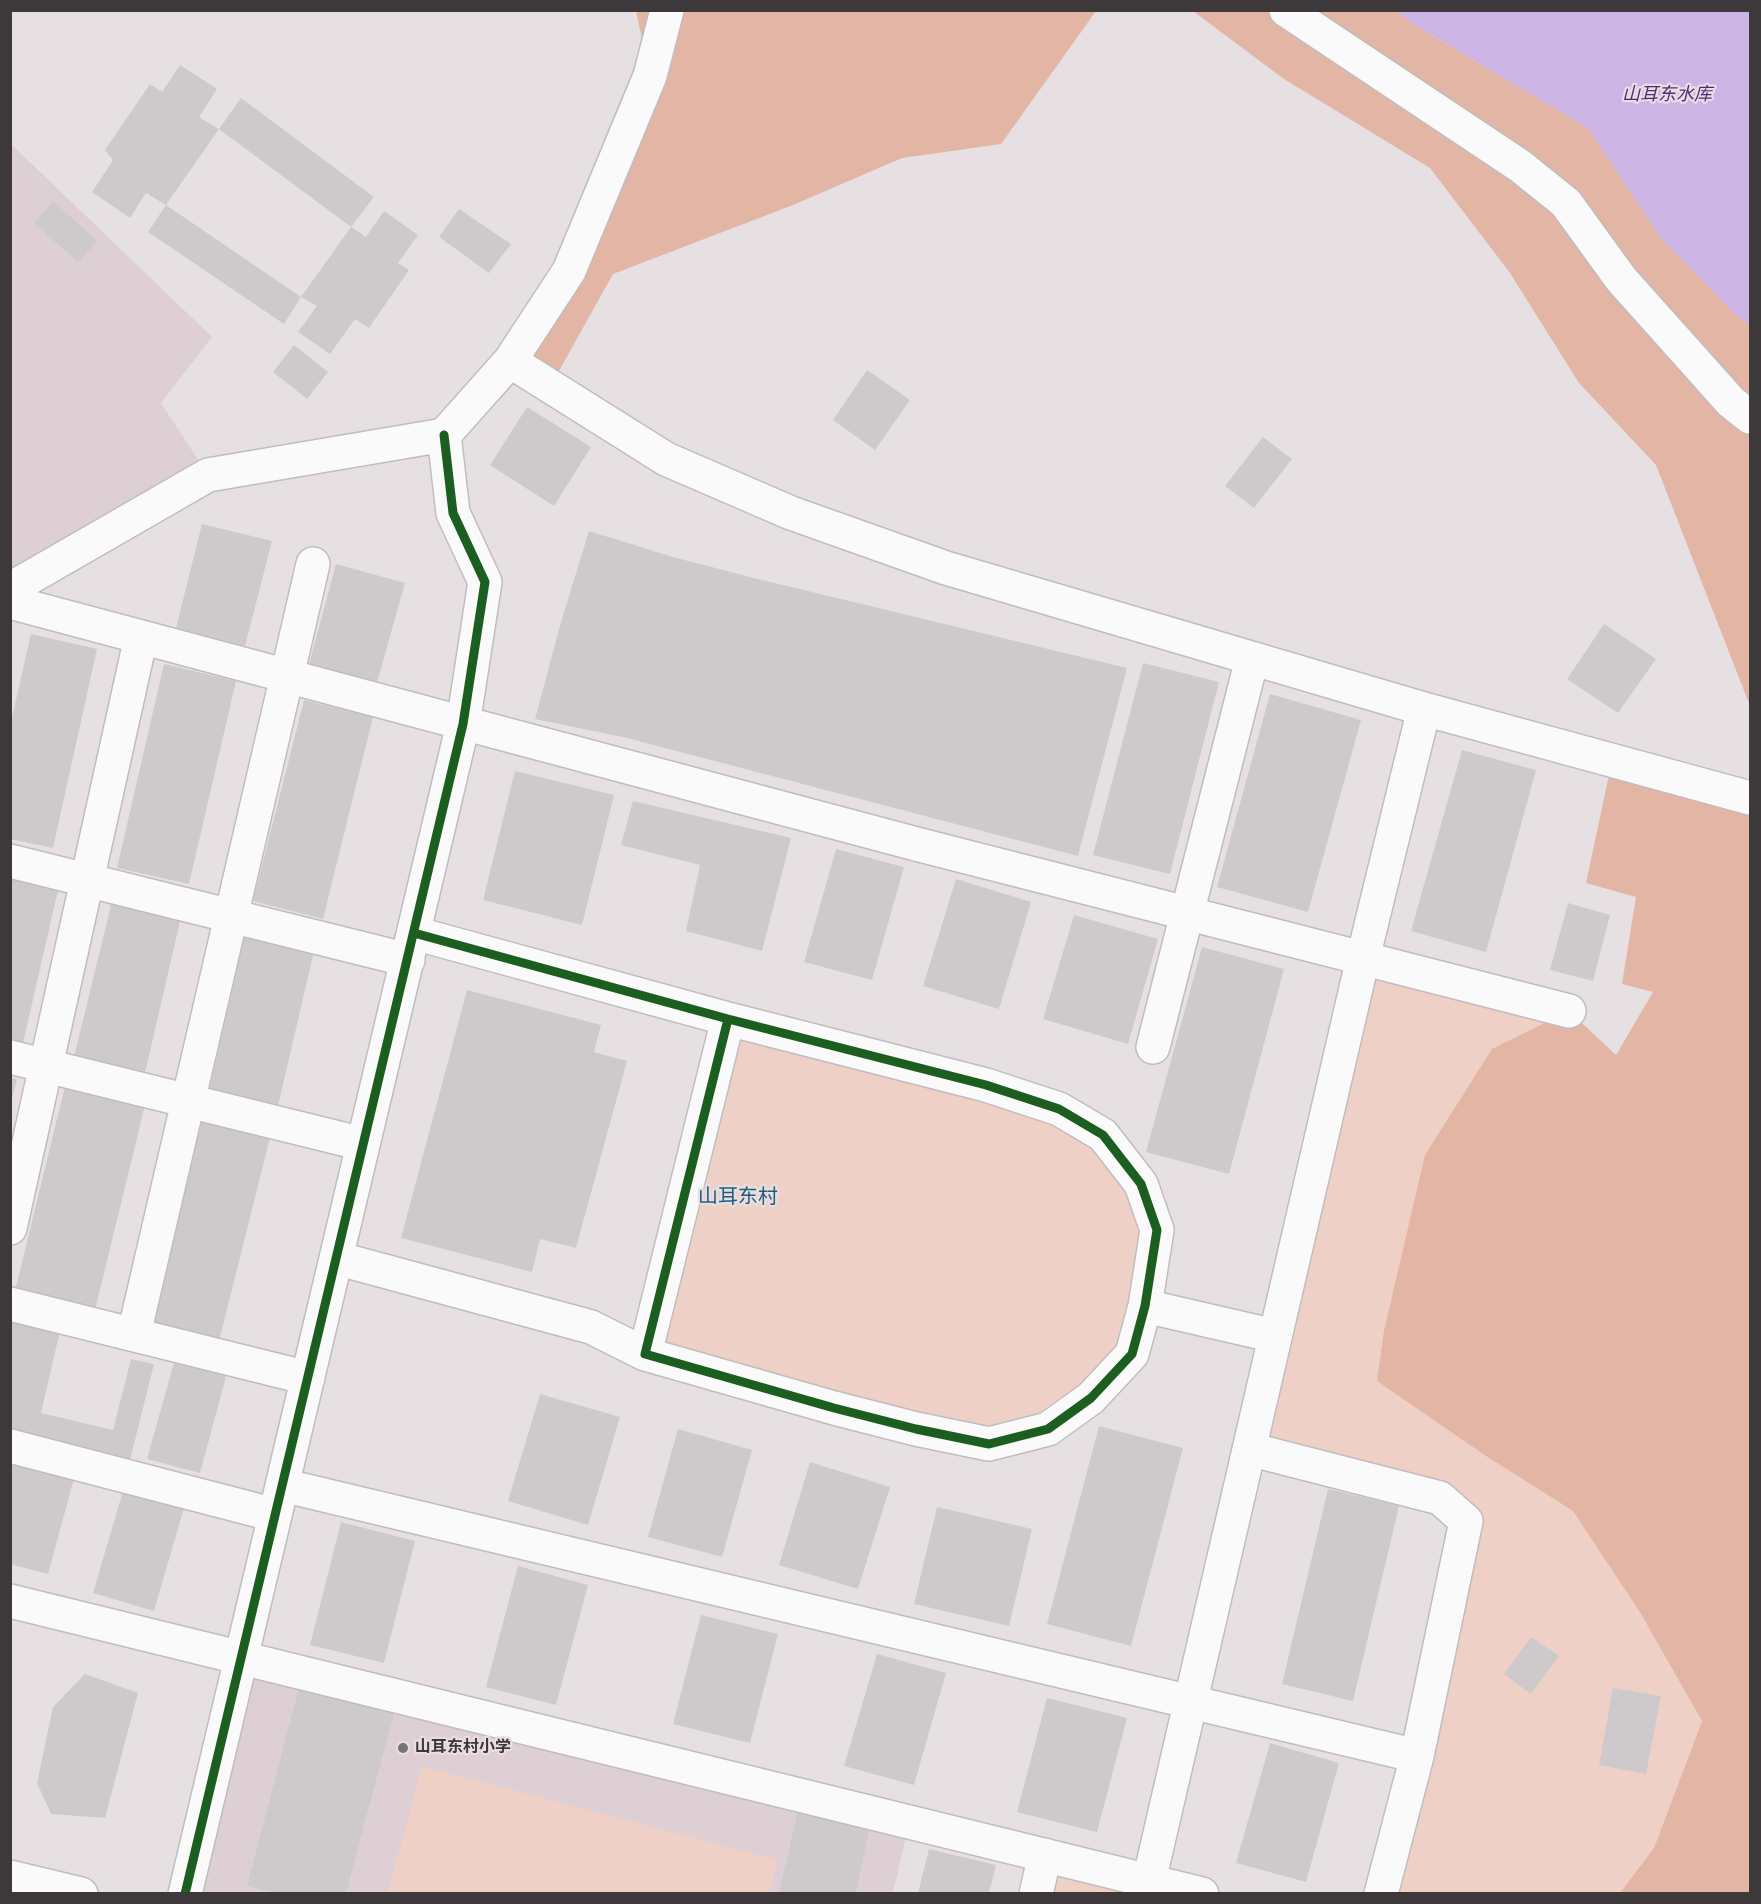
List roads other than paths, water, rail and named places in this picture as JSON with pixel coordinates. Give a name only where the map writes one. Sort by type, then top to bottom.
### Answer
[{"type":"street","points":[[10,589],[208,475],[444,435],[510,361],[569,271],[650,76],[667,10]]},
{"type":"street","points":[[1286,10],[1520,166],[1566,203],[1628,287],[1731,402],[1750,417]]},
{"type":"street","points":[[510,361],[666,459],[791,513],[946,568],[1424,709],[1750,798]]},
{"type":"street","points":[[185,1893],[463,724],[486,582],[453,513],[444,435]]},
{"type":"street","points":[[134,1334],[314,564]]},
{"type":"street","points":[[10,602],[463,724],[1569,1011]]},
{"type":"street","points":[[10,1228],[141,638]]},
{"type":"street","points":[[1153,1047],[1252,659]]},
{"type":"street","points":[[1147,1887],[1363,958],[1424,709]]},
{"type":"street","points":[[10,861],[231,916],[411,946],[728,1019],[987,1084],[1059,1109],[1103,1135],[1141,1184],[1157,1230],[1145,1306],[1132,1354],[1091,1398],[1048,1430],[989,1444],[906,1426],[645,1354],[591,1327],[336,1258]]},
{"type":"street","points":[[645,1354],[728,1019]]},
{"type":"street","points":[[10,1057],[363,1144]]},
{"type":"street","points":[[10,1304],[308,1378]]},
{"type":"street","points":[[1145,1306],[1275,1336]]},
{"type":"street","points":[[10,1446],[279,1500],[1190,1702],[1417,1756]]},
{"type":"street","points":[[1249,1449],[1440,1498],[1466,1521],[1417,1756],[1381,1893]]},
{"type":"street","points":[[10,1601],[1045,1855],[1147,1887],[1202,1893]]},
{"type":"street","points":[[1036,1893],[1045,1855]]},
{"type":"street","points":[[10,1877],[81,1893]]},
{"type":"water","name":"山耳东水库","points":[[1396,11],[1750,11],[1750,325],[1735,314],[1661,238],[1588,128],[1418,27]]},
{"type":"place","name":"山耳东村小学","points":[[403,1748]]},
{"type":"district","name":"山耳东村","points":[[738,1197]]}]
